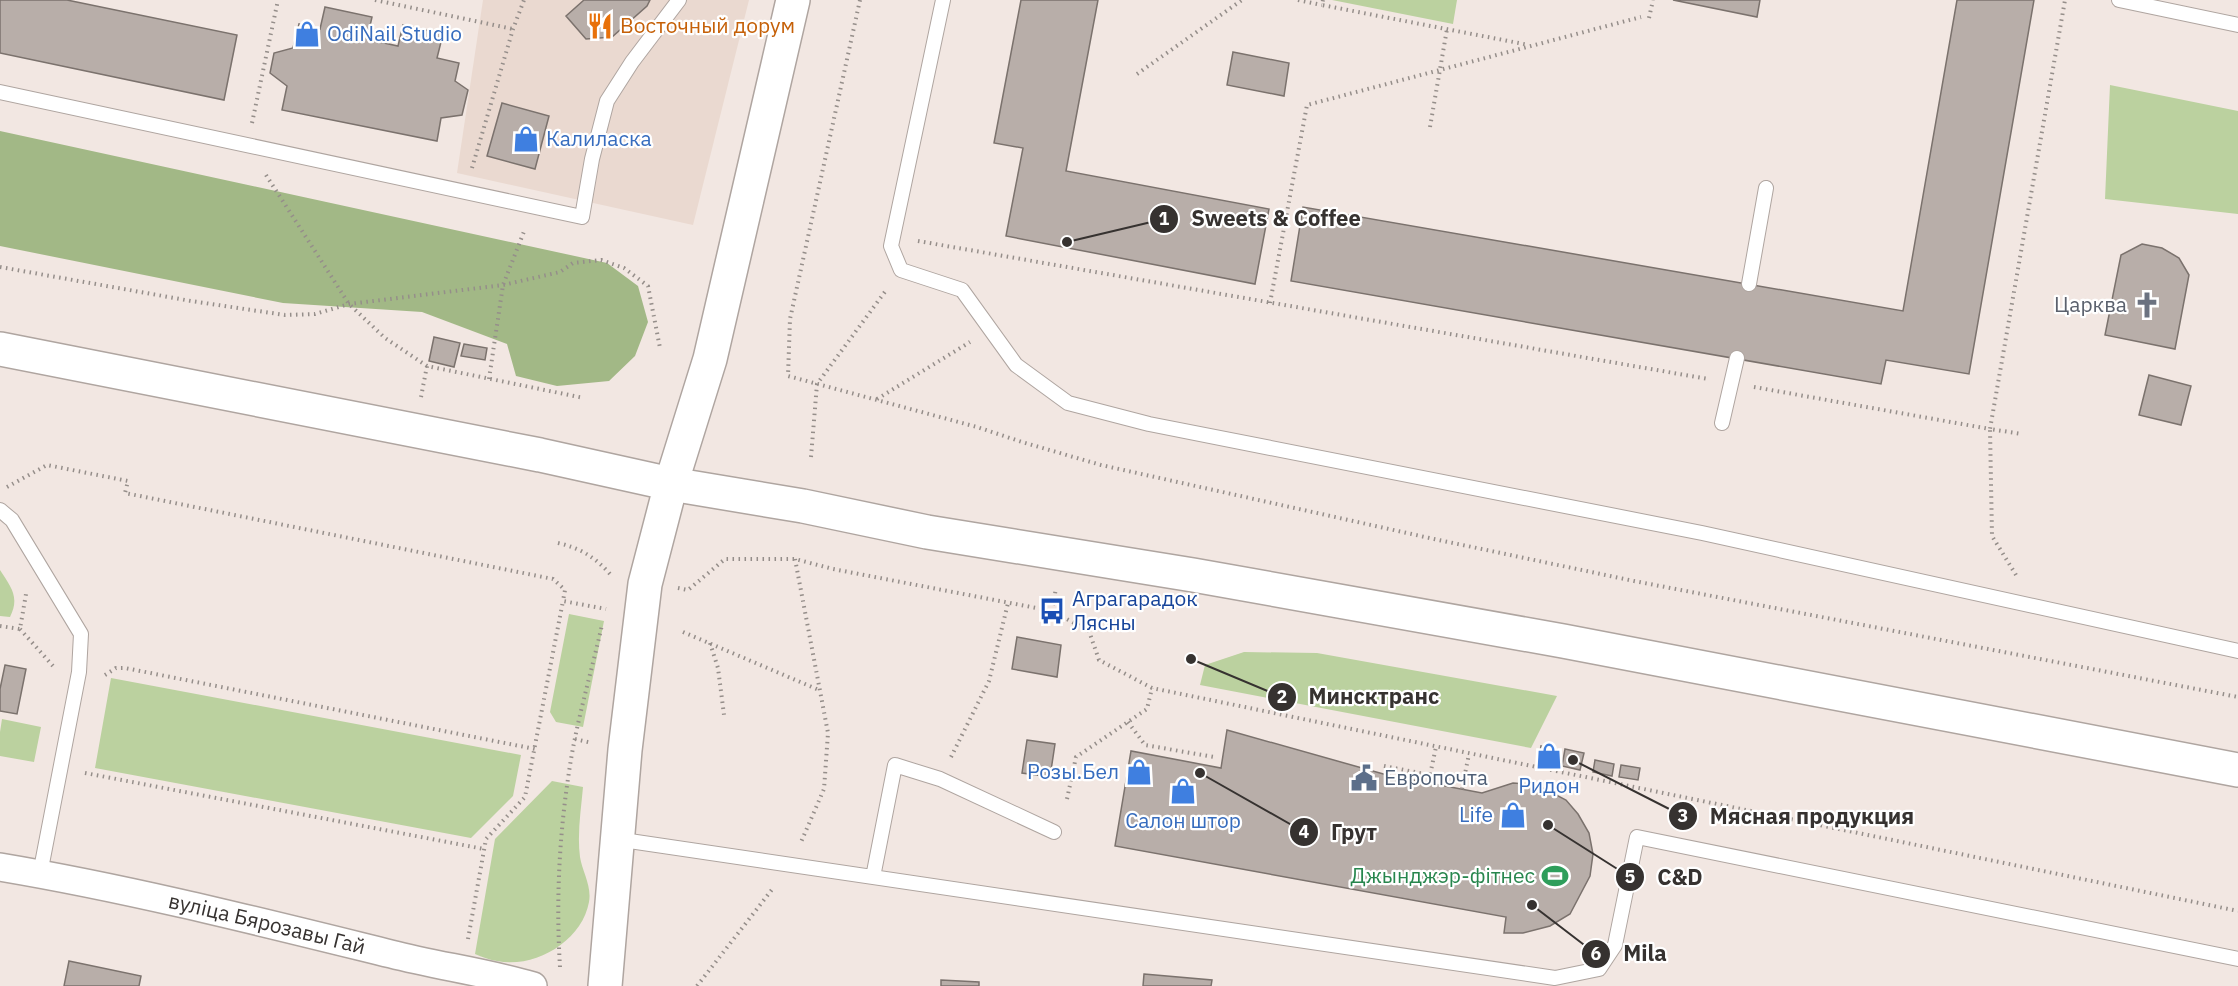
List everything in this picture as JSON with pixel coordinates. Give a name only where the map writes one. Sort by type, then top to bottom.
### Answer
[{"type":"main road","points":[[605,986],[626,738],[645,584],[671,484],[710,359],[793,0]]},
{"type":"main road","points":[[0,349],[540,455],[671,484],[803,506],[927,532],[1193,575],[1563,641],[2238,770]]},
{"type":"street","name":"вуліца Бярозавы Гай","points":[[0,867],[235,916],[532,986]]},
{"type":"lane","points":[[0,92],[582,217],[592,159],[606,101],[679,0]]},
{"type":"lane","points":[[943,0],[891,246],[901,270],[962,290],[1016,365],[1068,403],[1149,424],[1711,535],[2238,651]]},
{"type":"lane","points":[[2119,0],[2238,25]]},
{"type":"lane","points":[[1749,284],[1766,188]]},
{"type":"lane","points":[[1722,423],[1737,358]]},
{"type":"lane","points":[[0,510],[12,520],[81,634],[79,672],[40,874]]},
{"type":"lane","points":[[873,877],[895,765],[940,779],[1054,832]]},
{"type":"lane","points":[[616,839],[1555,978],[1599,969],[1615,945],[1637,837],[2238,959]]},
{"type":"path","points":[[278,0],[247,146],[350,304],[385,338],[427,366],[584,398]]},
{"type":"path","points":[[375,0],[513,29]]},
{"type":"path","points":[[465,192],[513,29],[524,0]]},
{"type":"path","points":[[860,0],[790,319],[788,376],[977,427],[1101,465],[1434,539],[1634,581],[2238,697]]},
{"type":"path","points":[[1137,74],[1242,0]]},
{"type":"path","points":[[1298,0],[1322,2],[1532,45]]},
{"type":"path","points":[[1649,18],[1653,0]]},
{"type":"path","points":[[2035,607],[1992,537],[1990,429],[2065,0]]},
{"type":"path","points":[[1270,303],[1307,105],[1641,17]]},
{"type":"path","points":[[1430,127],[1447,29]]},
{"type":"path","points":[[489,379],[503,285],[533,207]]},
{"type":"path","points":[[893,237],[2022,434]]},
{"type":"path","points":[[0,267],[191,301],[285,315],[315,314],[350,304],[503,285],[560,272],[573,263],[601,260],[624,268],[648,286],[660,348]]},
{"type":"path","points":[[811,457],[817,384],[901,270]]},
{"type":"path","points":[[876,400],[990,330]]},
{"type":"path","points":[[0,491],[47,465],[59,467],[128,481],[125,493],[554,579],[565,590],[525,797],[486,839],[463,970]]},
{"type":"path","points":[[558,543],[587,553],[610,574],[610,580]]},
{"type":"path","points":[[688,590],[725,559],[795,559],[833,569],[1052,611],[1089,631],[1099,660],[1152,688],[2238,911]]},
{"type":"path","points":[[698,986],[791,865],[824,789],[828,734],[795,559]]},
{"type":"path","points":[[0,626],[20,629],[27,589]]},
{"type":"path","points":[[560,975],[557,922],[562,828],[569,770],[606,609],[563,601]]},
{"type":"path","points":[[940,779],[988,681],[1008,603]]},
{"type":"path","points":[[683,632],[820,691]]},
{"type":"path","points":[[710,644],[718,668],[724,715]]},
{"type":"path","points":[[103,677],[109,671],[125,668],[535,749]]},
{"type":"path","points":[[1067,799],[1077,757],[1147,709],[1152,688]]},
{"type":"path","points":[[1128,722],[1144,745],[1214,757]]},
{"type":"path","points":[[1384,766],[1430,775],[1436,747]]},
{"type":"path","points":[[1462,789],[1469,754]]},
{"type":"path","points":[[86,763],[85,774],[484,849]]},
{"type":"shaded area","points":[[483,0],[749,0],[693,225],[457,173]]},
{"type":"green space","points":[[1332,0],[1457,0],[1453,24]]},
{"type":"green space","points":[[2110,85],[2238,111],[2238,214],[2105,199]]},
{"type":"green space","points":[[0,131],[607,263],[638,286],[648,322],[635,356],[609,381],[557,386],[516,376],[507,344],[422,312],[283,303],[0,246]]},
{"type":"green space","points":[[0,570],[13,592],[14,604],[10,617],[0,616]]},
{"type":"green space","points":[[569,614],[604,621],[583,727],[556,722],[550,712]]},
{"type":"green space","points":[[1244,652],[1317,653],[1557,696],[1531,748],[1200,685],[1205,665]]},
{"type":"green space","points":[[111,678],[521,755],[513,796],[471,838],[95,768]]},
{"type":"green space","points":[[2,719],[41,727],[34,762],[0,756]]},
{"type":"green space","points":[[552,781],[583,787],[579,848],[590,896],[585,916],[567,940],[541,956],[526,961],[512,962],[494,961],[475,954],[495,839]]},
{"type":"building","points":[[0,0],[67,0],[237,35],[224,100],[0,53]]},
{"type":"building","name":"Восточный дорум","points":[[584,0],[650,0],[647,6],[612,37],[586,39],[566,16]]},
{"type":"building","points":[[1021,0],[1098,0],[1066,171],[1269,209],[1255,284],[1006,236],[1023,148],[994,143]]},
{"type":"building","points":[[1673,0],[1760,0],[1757,17]]},
{"type":"building","points":[[1957,0],[2034,0],[1969,374],[1886,360],[1881,384],[1291,281],[1303,207],[1903,311]]},
{"type":"building","points":[[325,7],[372,17],[367,39],[384,43],[398,46],[403,25],[443,34],[437,58],[459,63],[455,81],[468,90],[462,115],[441,118],[437,141],[282,110],[287,86],[270,73],[274,53],[293,48],[299,24],[320,29]]},
{"type":"building","points":[[1233,52],[1289,63],[1284,96],[1227,85]]},
{"type":"building","points":[[502,103],[549,116],[535,169],[487,156]]},
{"type":"building","name":"Царква","points":[[2142,244],[2162,248],[2179,258],[2189,275],[2175,349],[2105,335],[2121,255]]},
{"type":"building","points":[[434,337],[460,343],[454,367],[429,361]]},
{"type":"building","points":[[464,344],[487,348],[485,360],[461,356]]},
{"type":"building","points":[[2149,375],[2191,386],[2181,425],[2139,415]]},
{"type":"building","points":[[1017,637],[1061,645],[1057,677],[1012,669]]},
{"type":"building","points":[[5,665],[26,669],[17,714],[0,711],[0,689]]},
{"type":"building","points":[[1227,730],[1387,775],[1482,793],[1513,783],[1537,785],[1566,800],[1578,814],[1589,833],[1593,854],[1590,876],[1570,914],[1550,926],[1523,933],[1504,933],[1506,917],[1115,846],[1131,751],[1221,768]]},
{"type":"building","points":[[1027,740],[1055,744],[1050,777],[1022,773]]},
{"type":"building","name":"Ридон","points":[[1541,746],[1560,750],[1556,766],[1538,763]]},
{"type":"building","points":[[1565,749],[1584,753],[1580,770],[1562,766]]},
{"type":"building","points":[[1595,760],[1614,764],[1612,776],[1593,772]]},
{"type":"building","points":[[1621,765],[1640,768],[1638,780],[1619,777]]},
{"type":"building","points":[[69,961],[141,976],[139,986],[64,986]]},
{"type":"building","points":[[1144,974],[1212,980],[1211,986],[1143,986]]},
{"type":"building","points":[[941,980],[979,982],[979,986],[941,986]]},
{"type":"place","name":"Восточный дорум","points":[[600,26]]},
{"type":"place","name":"OdiNail Studio","points":[[307,34]]},
{"type":"place","name":"Калиласка","points":[[526,139]]},
{"type":"place","name":"Sweets & Coffee","points":[[1067,242]]},
{"type":"place","name":"Царква","points":[[2147,305]]},
{"type":"place","name":"Аграгарадок Лясны","points":[[1052,611]]},
{"type":"place","name":"Минсктранс","points":[[1191,659]]},
{"type":"place","name":"Ридон","points":[[1549,756]]},
{"type":"place","name":"Мясная продукция","points":[[1573,760]]},
{"type":"place","name":"Розы.Бел","points":[[1139,772]]},
{"type":"place","name":"Грут","points":[[1200,773]]},
{"type":"place","name":"Европочта","points":[[1364,778]]},
{"type":"place","name":"Салон штор","points":[[1183,791]]},
{"type":"place","name":"Life","points":[[1513,815]]},
{"type":"place","name":"C&D","points":[[1548,825]]},
{"type":"place","name":"Джынджэр-фітнес","points":[[1555,876]]},
{"type":"place","name":"Mila","points":[[1532,905]]}]
